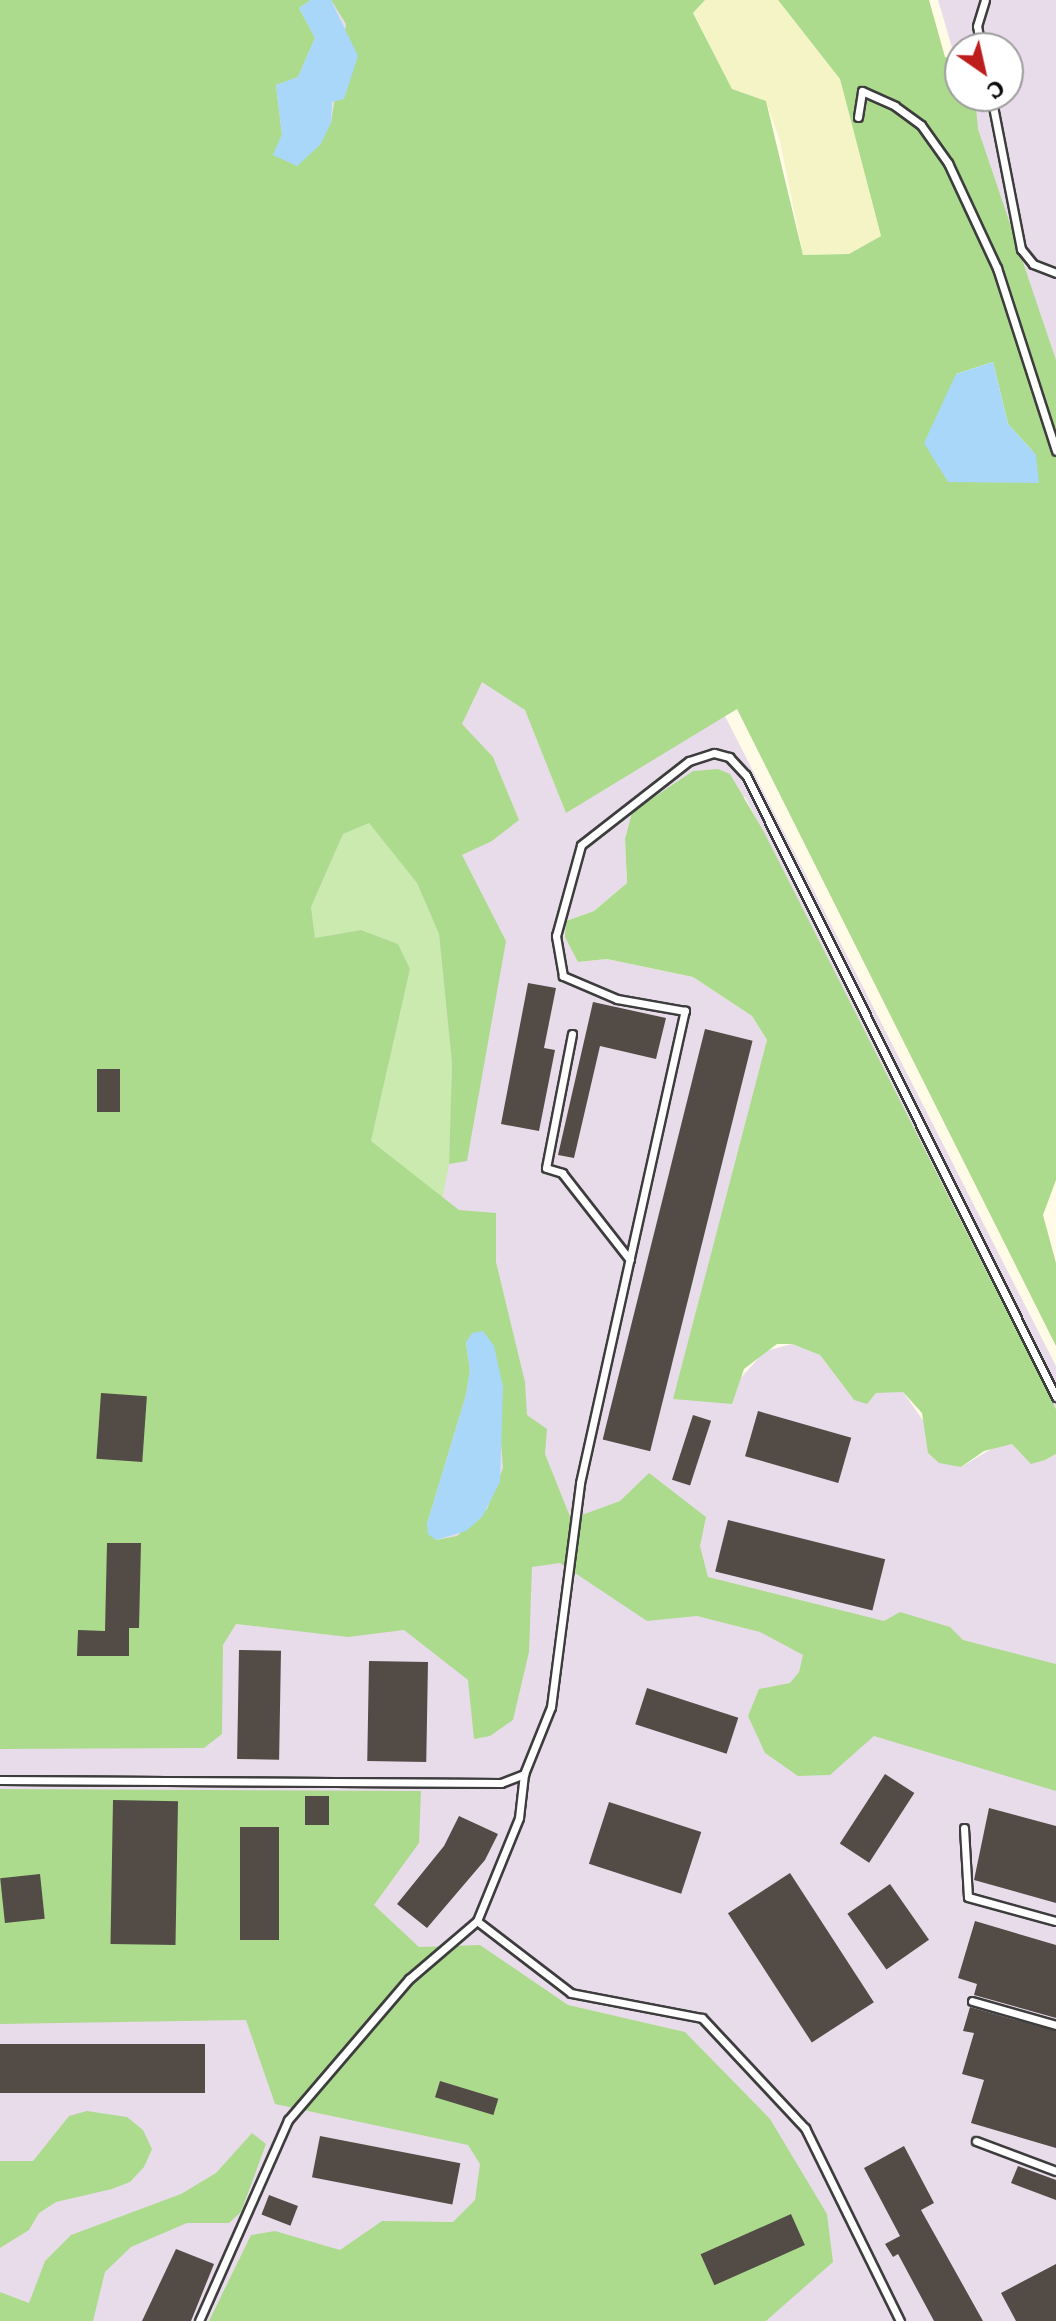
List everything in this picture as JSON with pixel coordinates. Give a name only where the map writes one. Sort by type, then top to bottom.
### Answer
[{"type":"lane","points":[[978,32],[985,0]]},
{"type":"lane","points":[[858,117],[862,91],[895,106],[921,125],[948,163],[997,268],[1056,451]]},
{"type":"lane","points":[[994,112],[1021,249],[1033,264],[1056,273]]},
{"type":"lane","points":[[199,2321],[288,2120],[409,1979],[477,1921],[519,1818],[524,1774],[551,1707],[580,1483],[685,1011],[617,999],[563,976],[556,936],[573,857],[581,845],[689,761],[714,753],[729,757],[746,775],[1056,1397]]},
{"type":"lane","points":[[572,1034],[546,1168],[562,1173],[630,1260]]},
{"type":"lane","points":[[0,1780],[501,1783],[524,1774]]},
{"type":"lane","points":[[964,1828],[968,1897],[1056,1921]]},
{"type":"lane","points":[[477,1921],[571,1993],[702,2018],[805,2128],[900,2321]]},
{"type":"lane","points":[[972,2001],[1056,2025]]},
{"type":"lane","points":[[976,2141],[1056,2171]]},
{"type":"shaded area","points":[[0,0],[371,0],[725,716],[1056,1366],[1056,1409],[745,797],[632,812],[625,839],[627,883],[594,911],[566,921],[578,962],[607,959],[693,977],[752,1016],[767,1040],[738,1381],[765,1351],[792,1344],[820,1355],[854,1400],[889,1389],[903,1392],[927,1426],[928,1453],[961,1467],[998,1445],[1013,1444],[1045,1460],[1056,1454],[1056,2321],[0,2321]]},
{"type":"shaded area","points":[[938,0],[1056,0],[1056,397],[971,112],[1024,112],[1024,32],[947,32]]},
{"type":"green space","points":[[0,0],[311,0],[299,8],[315,38],[298,77],[276,85],[282,134],[331,123],[346,24],[331,0],[705,0],[693,13],[732,89],[766,101],[803,255],[849,254],[881,236],[840,79],[778,0],[929,0],[944,53],[944,112],[976,112],[978,129],[1056,360],[1056,1180],[1043,1215],[1056,1263],[1056,1346],[737,709],[566,813],[525,710],[482,682],[462,724],[493,757],[519,820],[492,841],[462,855],[506,941],[467,1161],[449,1164],[452,1063],[439,934],[417,883],[369,823],[343,834],[311,907],[315,938],[361,930],[398,944],[410,969],[371,1141],[459,1210],[496,1213],[496,1262],[525,1382],[527,1415],[547,1429],[545,1454],[571,1519],[620,1501],[649,1473],[706,1517],[700,1546],[708,1577],[884,1621],[900,1612],[950,1627],[963,1640],[1056,1664],[1056,1791],[874,1736],[830,1775],[798,1776],[765,1753],[748,1716],[759,1689],[790,1683],[799,1672],[803,1655],[760,1632],[697,1616],[647,1621],[560,1563],[532,1567],[529,1652],[513,1720],[490,1736],[474,1739],[468,1680],[404,1630],[348,1637],[236,1624],[223,1645],[222,1734],[204,1748],[0,1749]],"holes":[[[993,362],[1008,424],[1036,455],[956,374]],[[466,1342],[503,1387],[499,1418],[503,1468],[487,1509],[457,1536],[436,1540],[427,1524],[466,1395],[470,1371]]]},
{"type":"green space","points":[[705,0],[778,0],[840,79],[881,236],[849,254],[803,255],[780,141],[766,101],[732,89],[693,12]]},
{"type":"green space","points":[[718,769],[730,774],[764,832],[1056,1409],[1056,1454],[1045,1460],[1031,1464],[1012,1444],[984,1451],[961,1467],[939,1463],[928,1453],[922,1413],[903,1392],[876,1393],[867,1404],[854,1400],[820,1355],[792,1344],[777,1344],[744,1369],[732,1404],[673,1399],[767,1040],[752,1016],[693,977],[607,959],[578,962],[565,937],[566,921],[594,911],[627,883],[625,839],[632,812],[693,771]]},
{"type":"green space","points":[[369,823],[417,883],[439,934],[452,1063],[449,1164],[442,1200],[371,1141],[410,969],[398,944],[361,930],[315,938],[311,907],[343,834]]},
{"type":"green space","points":[[0,1789],[421,1791],[419,1843],[374,1905],[419,1947],[480,1945],[568,2005],[685,2032],[770,2119],[827,2214],[833,2262],[766,2321],[209,2321],[251,2235],[275,2231],[340,2250],[382,2221],[453,2222],[475,2200],[480,2164],[468,2145],[275,2104],[246,2020],[0,2024]]},
{"type":"green space","points":[[87,2111],[127,2117],[143,2130],[152,2149],[144,2167],[130,2182],[56,2202],[39,2213],[29,2230],[0,2248],[0,2161],[33,2161],[69,2116]]},
{"type":"green space","points":[[252,2133],[266,2144],[241,2212],[229,2223],[187,2223],[131,2247],[105,2272],[93,2321],[0,2321],[0,2292],[29,2303],[45,2261],[71,2235],[181,2194],[216,2173]]},
{"type":"water","points":[[311,0],[331,0],[358,56],[344,99],[332,102],[331,123],[320,145],[297,166],[273,155],[282,134],[276,85],[298,77],[315,38],[299,8]]},
{"type":"water","points":[[993,362],[1008,424],[1036,455],[1039,483],[948,482],[924,443],[956,374]]},
{"type":"water","points":[[483,1331],[494,1346],[503,1387],[500,1482],[482,1517],[466,1531],[436,1540],[428,1534],[427,1524],[466,1395],[470,1371],[466,1342],[472,1333]]},
{"type":"building","points":[[528,983],[556,988],[544,1048],[555,1050],[539,1131],[501,1124]]},
{"type":"building","points":[[593,1002],[666,1018],[656,1059],[600,1046],[574,1158],[558,1155]]},
{"type":"building","points":[[705,1029],[753,1041],[650,1451],[603,1439]]},
{"type":"building","points":[[97,1069],[120,1069],[120,1112],[97,1112]]},
{"type":"building","points":[[101,1393],[147,1396],[142,1462],[96,1459]]},
{"type":"building","points":[[758,1411],[851,1438],[838,1483],[745,1456]]},
{"type":"building","points":[[693,1415],[711,1421],[690,1486],[672,1480]]},
{"type":"building","points":[[728,1520],[885,1559],[872,1611],[715,1571]]},
{"type":"building","points":[[107,1543],[141,1543],[139,1628],[129,1628],[129,1656],[77,1656],[78,1630],[105,1631]]},
{"type":"building","points":[[239,1650],[281,1651],[279,1760],[237,1759]]},
{"type":"building","points":[[369,1661],[428,1662],[426,1762],[367,1761]]},
{"type":"building","points":[[647,1688],[738,1718],[727,1754],[635,1724]]},
{"type":"building","points":[[885,1774],[914,1793],[869,1863],[840,1844]]},
{"type":"building","points":[[305,1796],[329,1796],[329,1825],[305,1825]]},
{"type":"building","points":[[113,1800],[178,1801],[175,1945],[110,1944]]},
{"type":"building","points":[[609,1802],[701,1832],[681,1894],[589,1864]]},
{"type":"building","points":[[989,1808],[1056,1826],[1056,1903],[974,1880]]},
{"type":"building","points":[[459,1816],[498,1834],[485,1860],[427,1928],[397,1904],[444,1846]]},
{"type":"building","points":[[240,1827],[279,1827],[279,1940],[240,1940]]},
{"type":"building","points":[[790,1873],[874,2002],[812,2042],[728,1913]]},
{"type":"building","points":[[40,1874],[45,1919],[5,1923],[0,1878]]},
{"type":"building","points":[[890,1884],[929,1940],[886,1970],[847,1914]]},
{"type":"building","points":[[975,1921],[1056,1945],[1056,2018],[974,1995],[977,1984],[958,1978]]},
{"type":"building","points":[[970,2007],[1056,2031],[1056,2148],[971,2123],[984,2080],[962,2074],[974,2033],[963,2031]]},
{"type":"building","points":[[0,2044],[205,2044],[205,2093],[0,2093]]},
{"type":"building","points":[[440,2081],[498,2099],[493,2115],[435,2097]]},
{"type":"building","points":[[320,2136],[460,2163],[452,2205],[312,2177]]},
{"type":"building","points":[[904,2146],[934,2203],[921,2210],[983,2321],[934,2321],[898,2254],[893,2257],[885,2244],[900,2236],[864,2168]]},
{"type":"building","points":[[1018,2166],[1056,2180],[1056,2200],[1011,2183]]},
{"type":"building","points":[[269,2195],[298,2206],[290,2226],[261,2215]]},
{"type":"building","points":[[791,2214],[805,2245],[714,2285],[701,2254]]},
{"type":"building","points":[[176,2249],[214,2264],[191,2321],[142,2321]]},
{"type":"building","points":[[1056,2264],[1056,2321],[1016,2321],[1001,2293]]}]
